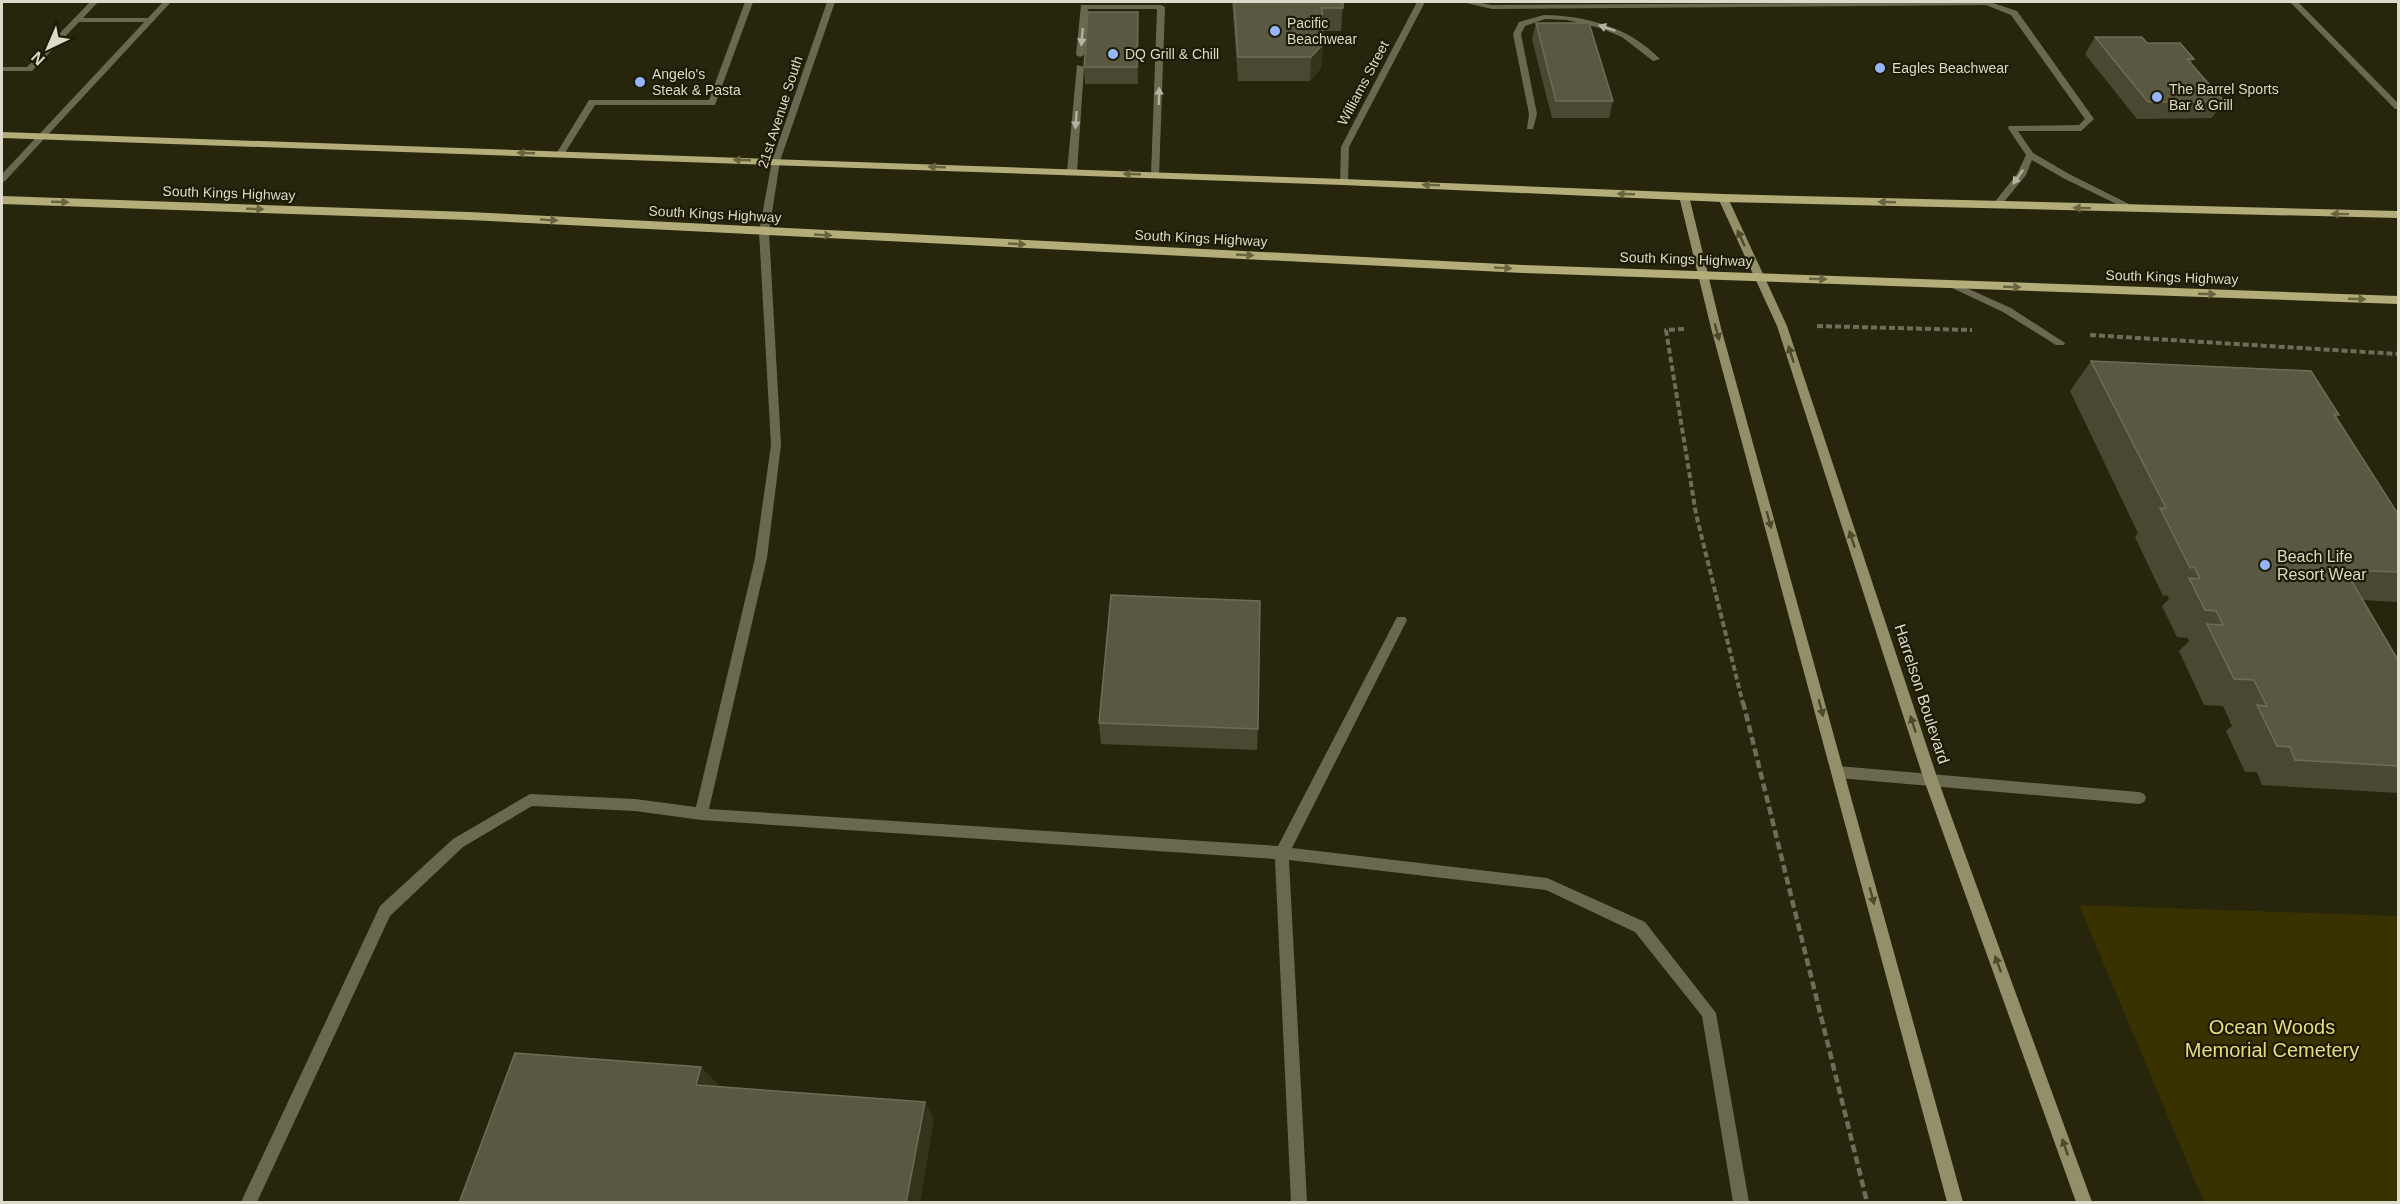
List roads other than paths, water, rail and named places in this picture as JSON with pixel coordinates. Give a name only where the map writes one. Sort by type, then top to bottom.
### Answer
[{"type":"main road","points":[[2,135],[776,161],[1723,198],[2398,215]]},
{"type":"main road","points":[[1684,196],[1703,275],[1955,1203]]},
{"type":"main road","name":"Harrelson Boulevard","points":[[1723,198],[1782,326],[1931,780],[2084,1203]]},
{"type":"main road","name":"South Kings Highway","points":[[2,200],[469,216],[1523,269],[2398,300]]},
{"type":"street","points":[[2,69],[29,69],[94,2]]},
{"type":"street","points":[[2,179],[167,2]]},
{"type":"street","points":[[560,154],[592,102],[712,104],[749,2]]},
{"type":"street","name":"21st Avenue South","points":[[701,814],[761,558],[776,445],[764,232],[776,161],[831,2]]},
{"type":"street","name":"Williams Street","points":[[1343,182],[1345,147],[1421,2]]},
{"type":"street","points":[[1466,2],[1492,7],[1556,4],[1987,3],[2014,13],[2090,119],[2081,128],[2012,128],[2030,155],[2066,176],[2134,209]]},
{"type":"street","points":[[2294,2],[2398,107]]},
{"type":"street","points":[[1080,55],[1084,7],[1160,4],[1156,175]]},
{"type":"street","points":[[1530,127],[1533,114],[1517,34],[1522,24],[1544,17],[1568,18],[1602,26],[1625,34],[1656,59]]},
{"type":"street","points":[[76,20],[151,20]]},
{"type":"street","points":[[1072,172],[1080,67]]},
{"type":"street","points":[[1996,206],[2020,175],[2030,155]]},
{"type":"street","points":[[1953,285],[2007,310],[2060,344]]},
{"type":"street","points":[[1299,1203],[1282,853],[1401,620]]},
{"type":"street","points":[[1838,772],[2139,798]]},
{"type":"street","points":[[249,1203],[385,911],[458,843],[530,800],[635,805],[701,814],[1282,853],[1547,884],[1640,927],[1709,1013],[1741,1203]]},
{"type":"place","name":"Pacific Beachwear","points":[[1275,31]]},
{"type":"place","name":"DQ Grill & Chill","points":[[1113,54]]},
{"type":"place","name":"Eagles Beachwear","points":[[1880,68]]},
{"type":"place","name":"Angelo's Steak & Pasta","points":[[640,82]]},
{"type":"place","name":"The Barrel Sports Bar & Grill","points":[[2157,97]]},
{"type":"place","name":"Beach Life Resort Wear","points":[[2265,565]]},
{"type":"park label","name":"Ocean Woods Memorial Cemetery","points":[[2272,1038]]}]
